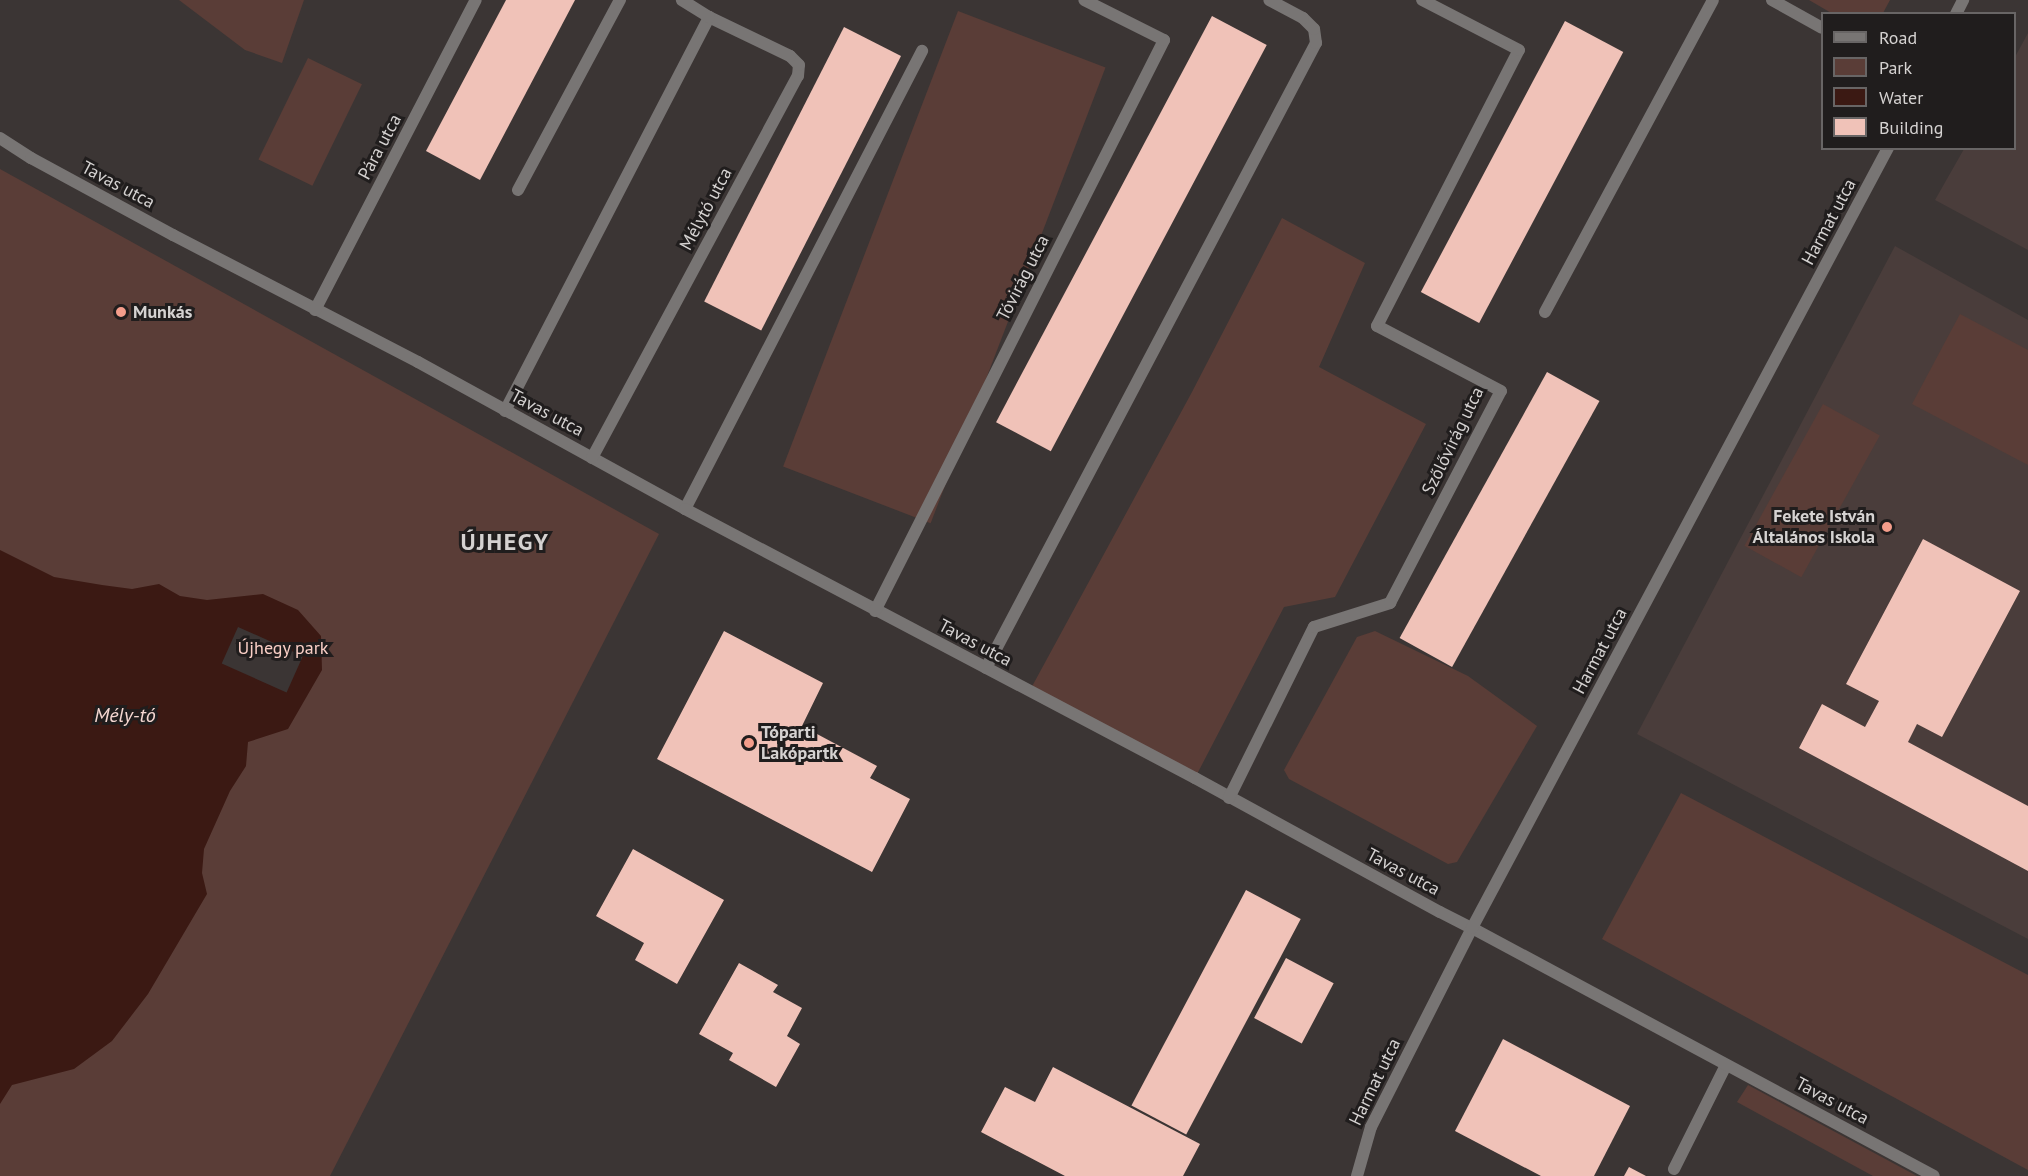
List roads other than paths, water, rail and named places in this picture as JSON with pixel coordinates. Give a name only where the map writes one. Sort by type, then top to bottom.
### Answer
[{"type":"street","name":"Pára utca","points":[[315,310],[476,0]]},
{"type":"street","points":[[518,190],[620,0]]},
{"type":"street","name":"Mélytó utca","points":[[592,458],[798,76],[799,65],[790,56],[709,17],[682,0]]},
{"type":"street","name":"Tóvirág utca","points":[[874,611],[1164,40],[1083,0]]},
{"type":"street","points":[[986,668],[1316,43],[1314,28],[1303,18],[1269,0]]},
{"type":"street","name":"Szőlővirág utca","points":[[1229,798],[1314,627],[1390,603],[1501,391],[1377,326],[1520,50],[1422,0]]},
{"type":"street","points":[[1545,312],[1713,0]]},
{"type":"street","points":[[1772,0],[1821,27]]},
{"type":"street","points":[[505,411],[709,17]]},
{"type":"street","points":[[685,509],[922,51]]},
{"type":"street","name":"Tavas utca","points":[[0,138],[31,158],[315,310],[418,362],[874,611],[1195,778],[1440,912],[1934,1176]]},
{"type":"street","name":"Harmat utca","points":[[1357,1176],[1371,1127],[1472,928],[1887,150]]},
{"type":"street","points":[[1674,1169],[1726,1065]]},
{"type":"water","name":"Mély-tó","points":[[0,550],[54,577],[132,589],[159,584],[180,596],[207,600],[263,594],[298,610],[321,636],[322,670],[288,729],[248,742],[246,766],[230,791],[204,849],[202,873],[207,894],[148,994],[112,1041],[74,1069],[12,1085],[0,1104]]},
{"type":"place","name":"Munkás","points":[[121,312]]},
{"type":"place","name":"Fekete István Általános Iskola","points":[[1887,527]]},
{"type":"place","name":"Tóparti Lakópartk","points":[[749,743]]},
{"type":"district","name":"ÚJHEGY","points":[[505,542]]},
{"type":"park label","name":"Újhegy park","points":[[283,648]]}]
